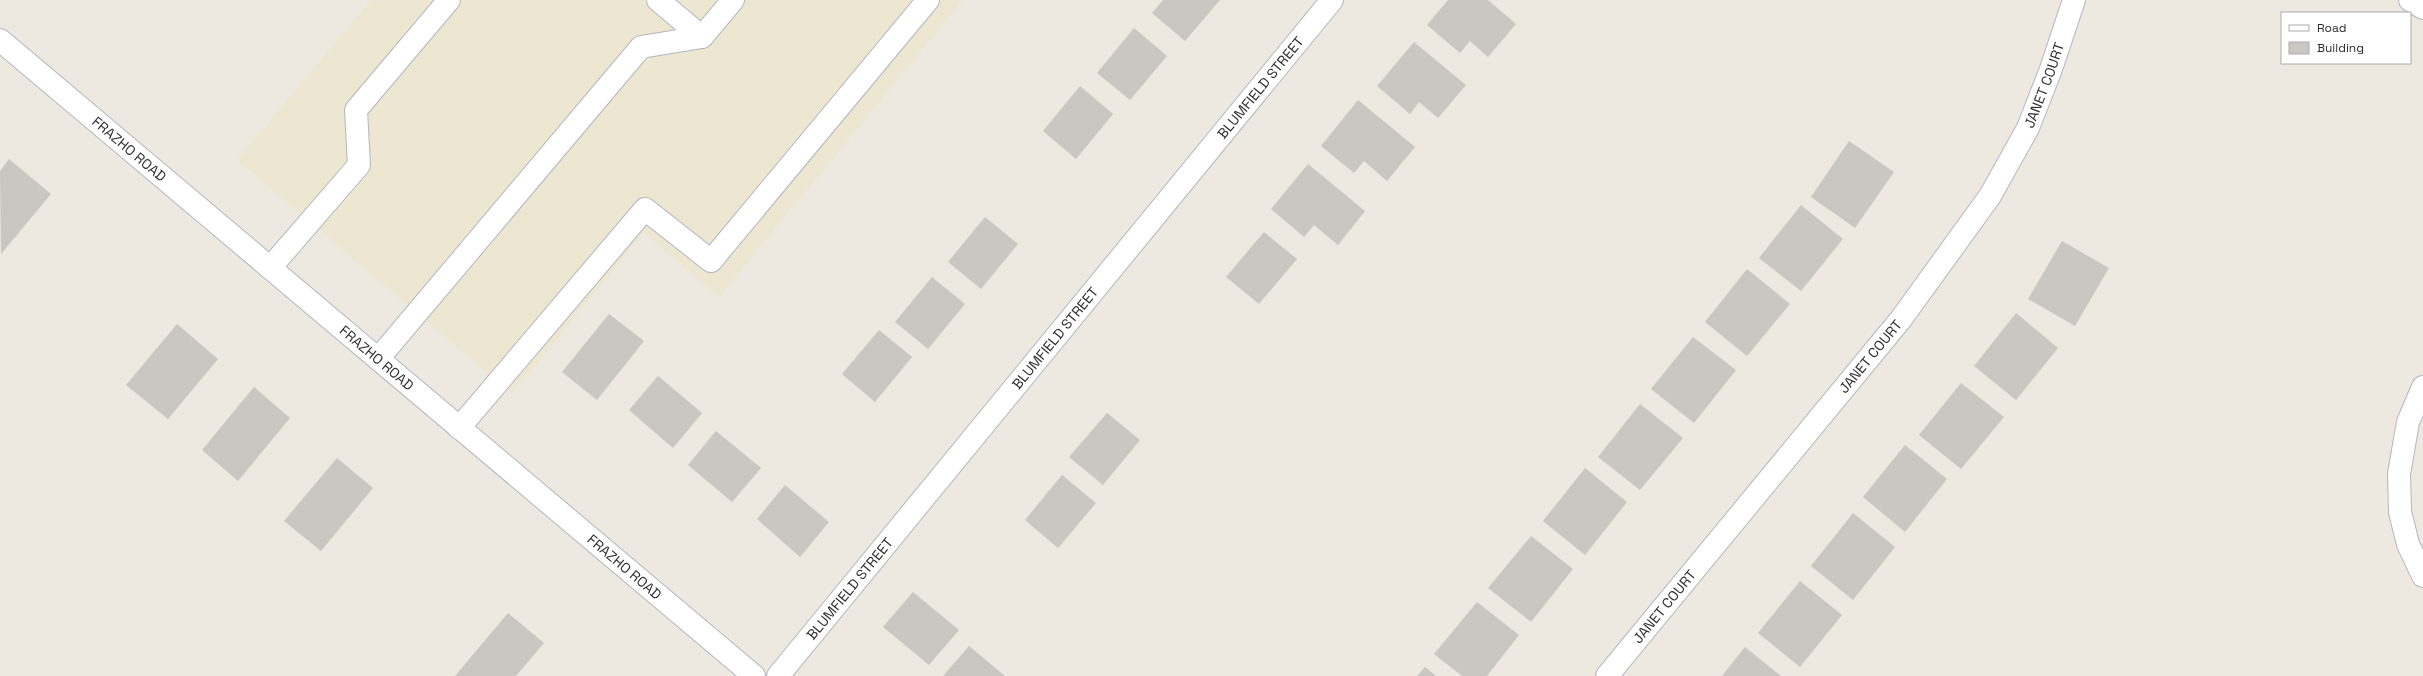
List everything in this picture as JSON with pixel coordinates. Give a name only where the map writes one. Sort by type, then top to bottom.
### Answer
[{"type":"street","points":[[270,268],[359,164],[356,110],[449,0]]},
{"type":"street","points":[[658,0],[702,37]]},
{"type":"street","points":[[378,359],[641,47],[702,37],[733,0]]},
{"type":"street","points":[[459,428],[645,209],[711,261],[928,0]]},
{"type":"street","name":"BLUMFIELD STREET","points":[[778,676],[1332,0]]},
{"type":"street","name":"JANET COURT","points":[[1608,676],[1901,319],[1985,202],[2028,128],[2051,70],[2074,0]]},
{"type":"street","points":[[2410,0],[2423,8]]},
{"type":"street","name":"FRAZHO ROAD","points":[[0,40],[754,676]]},
{"type":"street","points":[[2423,387],[2408,422],[2399,474],[2400,512],[2408,544],[2423,576]]},
{"type":"shaded area","points":[[371,0],[963,0],[719,297],[644,233],[512,394],[237,160]]},
{"type":"building","points":[[1163,0],[1220,0],[1185,41],[1152,13]]},
{"type":"building","points":[[1448,0],[1488,0],[1516,24],[1488,57],[1470,41],[1460,53],[1427,25]]},
{"type":"building","points":[[1134,28],[1167,56],[1130,100],[1097,73]]},
{"type":"building","points":[[1414,42],[1466,85],[1438,118],[1419,102],[1410,114],[1377,86]]},
{"type":"building","points":[[1080,86],[1113,114],[1076,159],[1043,131]]},
{"type":"building","points":[[1358,100],[1415,147],[1387,181],[1364,161],[1354,173],[1321,146]]},
{"type":"building","points":[[1849,141],[1894,172],[1855,228],[1811,197]]},
{"type":"building","points":[[9,159],[51,194],[1,254],[0,171]]},
{"type":"building","points":[[1308,164],[1365,211],[1338,245],[1314,225],[1304,237],[1271,209]]},
{"type":"building","points":[[1801,205],[1843,239],[1801,291],[1759,258]]},
{"type":"building","points":[[985,217],[1018,244],[981,289],[948,262]]},
{"type":"building","points":[[1264,232],[1297,259],[1259,304],[1226,277]]},
{"type":"building","points":[[2062,241],[2109,268],[2075,326],[2028,299]]},
{"type":"building","points":[[1747,269],[1790,304],[1747,356],[1705,322]]},
{"type":"building","points":[[932,277],[965,304],[928,349],[895,322]]},
{"type":"building","points":[[2016,313],[2058,348],[2016,400],[1974,366]]},
{"type":"building","points":[[609,314],[644,341],[597,400],[562,372]]},
{"type":"building","points":[[177,324],[218,359],[168,419],[126,385]]},
{"type":"building","points":[[879,330],[912,357],[875,402],[842,374]]},
{"type":"building","points":[[1693,337],[1736,370],[1694,423],[1651,389]]},
{"type":"building","points":[[658,376],[702,413],[673,448],[629,410]]},
{"type":"building","points":[[1961,383],[2004,417],[1961,469],[1919,435]]},
{"type":"building","points":[[254,387],[290,418],[238,481],[202,450]]},
{"type":"building","points":[[1640,404],[1683,438],[1640,490],[1598,457]]},
{"type":"building","points":[[1107,413],[1140,440],[1103,485],[1069,457]]},
{"type":"building","points":[[716,431],[761,468],[732,502],[688,465]]},
{"type":"building","points":[[1905,445],[1947,479],[1905,532],[1863,497]]},
{"type":"building","points":[[337,458],[373,488],[321,551],[284,521]]},
{"type":"building","points":[[1585,468],[1627,502],[1585,555],[1543,521]]},
{"type":"building","points":[[1062,475],[1096,503],[1058,548],[1025,520]]},
{"type":"building","points":[[785,485],[829,522],[800,557],[757,519]]},
{"type":"building","points":[[1853,513],[1895,547],[1853,600],[1811,566]]},
{"type":"building","points":[[1531,536],[1573,569],[1531,622],[1488,588]]},
{"type":"building","points":[[1800,581],[1842,615],[1800,667],[1758,633]]},
{"type":"building","points":[[913,592],[959,630],[929,665],[883,627]]},
{"type":"building","points":[[1477,602],[1519,635],[1487,676],[1462,676],[1434,654]]},
{"type":"building","points":[[508,613],[544,643],[516,676],[455,676]]},
{"type":"building","points":[[969,646],[1005,676],[943,676]]},
{"type":"building","points":[[1745,647],[1781,676],[1722,676]]},
{"type":"building","points":[[1425,667],[1436,676],[1417,676]]}]
